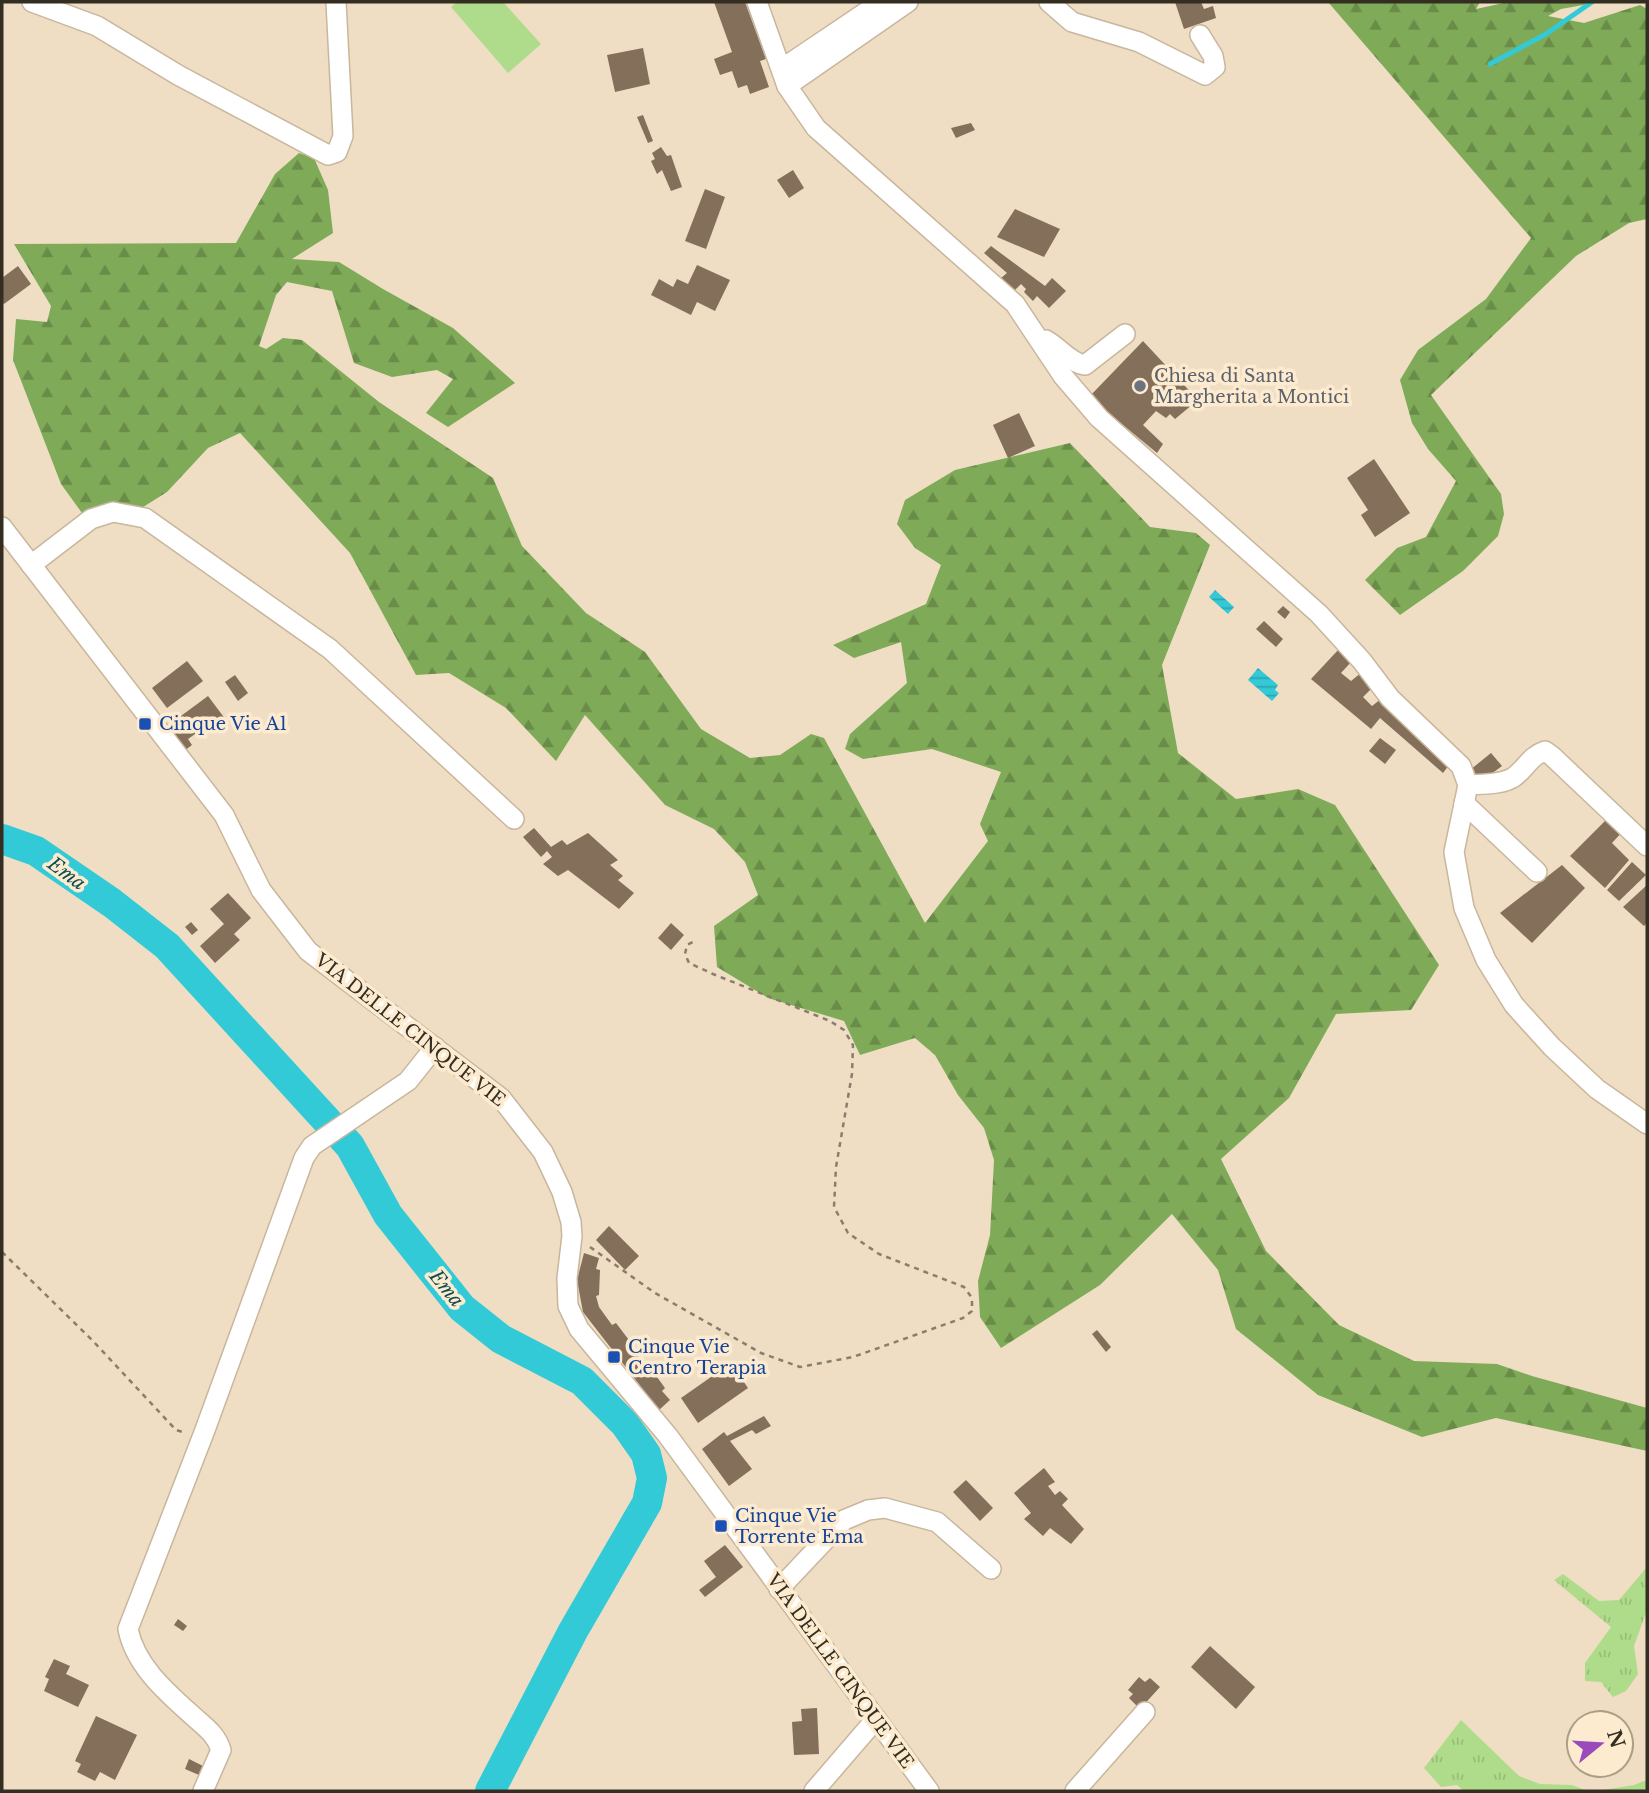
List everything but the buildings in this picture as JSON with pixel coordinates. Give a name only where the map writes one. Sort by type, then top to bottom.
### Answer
[{"type":"street","points":[[32,2],[97,26],[178,75],[328,155],[337,152],[343,136],[336,2]]},
{"type":"street","points":[[757,2],[785,77],[816,128],[1015,304],[1039,336],[1063,376],[1098,418],[1319,614],[1362,661],[1390,698],[1461,766],[1466,794],[1454,852],[1464,908],[1486,960],[1514,1005],[1552,1047],[1597,1088],[1647,1124]]},
{"type":"street","points":[[785,77],[881,2]]},
{"type":"street","points":[[785,77],[908,2]]},
{"type":"street","points":[[1049,2],[1072,22],[1139,42],[1205,75],[1215,67],[1213,57],[1200,35]]},
{"type":"street","points":[[1039,336],[1055,344],[1072,360],[1085,365],[1125,334]]},
{"type":"street","points":[[31,565],[91,519],[113,512],[145,518],[330,649],[513,819]]},
{"type":"street","name":"VIA DELLE CINQUE VIE","points":[[2,527],[223,815],[261,890],[308,950],[501,1098],[543,1152],[562,1192],[571,1222],[567,1286],[570,1316],[668,1436],[929,1791]]},
{"type":"street","points":[[1466,794],[1488,784],[1512,778],[1535,755],[1545,751],[1647,846]]},
{"type":"street","points":[[1466,794],[1537,872]]},
{"type":"street","points":[[204,1791],[221,1749],[218,1738],[183,1708],[142,1665],[131,1646],[128,1629],[205,1430],[304,1158],[312,1146],[408,1081],[435,1047]]},
{"type":"street","points":[[779,1589],[844,1520],[868,1510],[885,1508],[937,1521],[991,1569]]},
{"type":"street","points":[[1075,1791],[1145,1712]]},
{"type":"street","points":[[814,1791],[876,1720]]},
{"type":"path","points":[[572,1236],[655,1293],[761,1353],[800,1367],[853,1357],[963,1318],[972,1311],[972,1298],[964,1287],[879,1254],[848,1233],[834,1207],[836,1167],[852,1074],[853,1045],[844,1030],[830,1021],[689,963],[685,954],[687,946],[695,941]]},
{"type":"path","points":[[2,1252],[93,1341],[176,1430],[193,1435],[205,1430]]},
{"type":"green space","points":[[457,2],[503,2],[541,44],[508,73],[451,7]]},
{"type":"green space","points":[[1328,2],[1480,2],[1476,9],[1508,2],[1600,2],[1561,9],[1548,16],[1584,23],[1640,5],[1647,9],[1647,219],[1629,223],[1576,256],[1431,395],[1501,494],[1504,514],[1498,536],[1463,571],[1400,615],[1365,580],[1397,548],[1426,537],[1456,481],[1428,449],[1412,423],[1400,380],[1418,350],[1486,299],[1531,238]]},
{"type":"green space","points":[[299,153],[314,158],[328,190],[333,233],[292,259],[339,262],[453,328],[515,383],[448,427],[426,413],[453,379],[437,370],[392,377],[354,363],[332,291],[287,282],[276,295],[259,346],[266,349],[283,338],[302,340],[379,402],[493,478],[522,546],[586,613],[645,652],[701,729],[750,758],[780,755],[811,734],[824,738],[925,923],[988,841],[980,824],[1001,772],[932,749],[863,759],[845,749],[850,734],[907,683],[901,642],[854,658],[833,645],[926,604],[941,565],[915,548],[897,524],[905,500],[955,470],[1070,443],[1150,527],[1196,533],[1210,545],[1162,665],[1178,753],[1236,799],[1298,789],[1335,805],[1439,965],[1411,1010],[1336,1014],[1289,1098],[1221,1159],[1266,1251],[1339,1325],[1414,1361],[1497,1364],[1647,1408],[1647,1451],[1496,1418],[1422,1437],[1318,1395],[1236,1329],[1218,1270],[1172,1214],[1100,1285],[1001,1348],[980,1317],[978,1281],[990,1235],[994,1160],[984,1128],[958,1095],[935,1055],[915,1038],[860,1055],[844,1021],[768,998],[717,967],[714,926],[758,895],[745,862],[714,829],[665,805],[585,715],[556,761],[506,708],[449,673],[416,675],[350,553],[240,433],[208,448],[167,492],[140,509],[121,507],[82,513],[61,484],[13,360],[16,319],[47,322],[51,306],[14,244],[236,243],[275,174]]},
{"type":"green space","points":[[1647,1567],[1647,1610],[1634,1646],[1638,1674],[1626,1691],[1613,1697],[1601,1682],[1585,1681],[1585,1663],[1611,1627],[1554,1580],[1563,1574],[1599,1601],[1619,1600]]},
{"type":"green space","points":[[1461,1720],[1519,1776],[1540,1784],[1572,1785],[1597,1791],[1464,1791],[1457,1785],[1441,1787],[1424,1768]]},
{"type":"green space","points":[[1647,1780],[1647,1791],[1597,1791],[1634,1785]]},
{"type":"water","points":[[1215,590],[1234,607],[1228,614],[1209,597]]},
{"type":"water","points":[[1258,668],[1278,685],[1275,690],[1279,693],[1272,701],[1248,680]]},
{"type":"waterway","points":[[1490,64],[1546,34],[1592,2]]},
{"type":"waterway","name":"Ema","points":[[2,839],[36,851],[112,903],[167,946],[350,1146],[388,1215],[462,1308],[501,1339],[582,1381],[625,1424],[646,1454],[652,1478],[647,1503],[573,1631],[490,1791]]},
{"type":"place","name":"Chiesa di Santa Margherita a Montici","points":[[1140,386]]},
{"type":"place","name":"Cinque Vie A1","points":[[145,724]]},
{"type":"place","name":"Cinque Vie Centro Terapia","points":[[614,1357]]},
{"type":"place","name":"Cinque Vie Torrente Ema","points":[[721,1526]]}]
